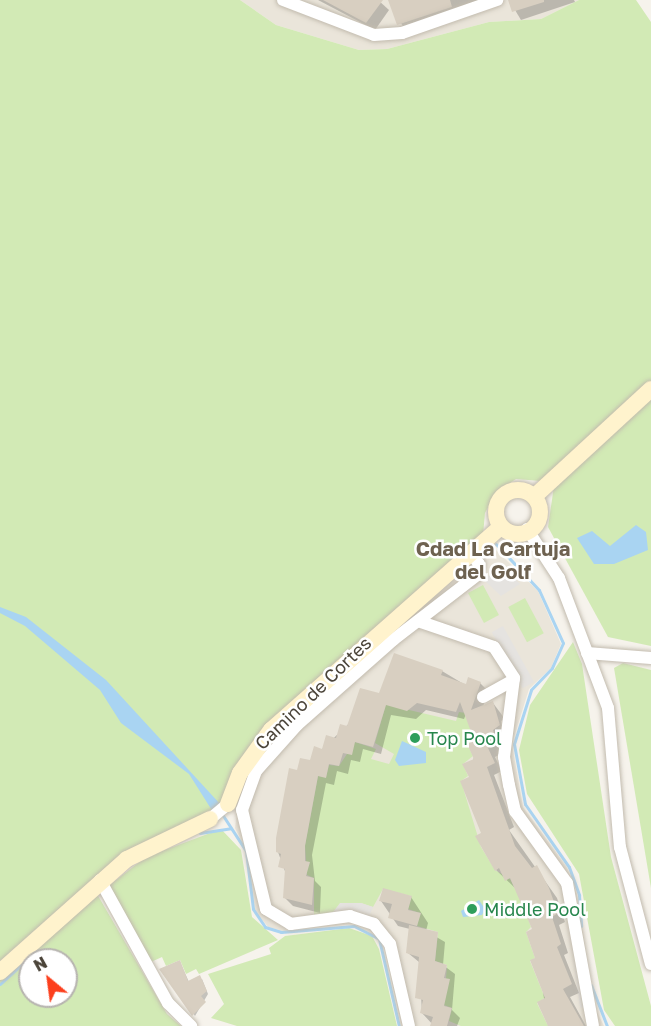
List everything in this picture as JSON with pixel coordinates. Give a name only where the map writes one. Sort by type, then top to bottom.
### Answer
[{"type":"street","points":[[283,0],[374,35],[402,33],[497,0]]},
{"type":"street","points":[[536,495],[651,389]]},
{"type":"street","points":[[518,490],[536,495],[539,517],[527,529],[516,535],[499,528],[495,511],[500,502],[518,490]]},
{"type":"street","name":"Camino de Cortes","points":[[0,972],[100,880],[155,843],[210,819],[228,804],[240,773],[271,730],[474,556],[499,528]]},
{"type":"street","points":[[527,529],[559,578],[608,708],[620,847],[651,964]]},
{"type":"street","points":[[409,1026],[390,944],[374,924],[350,916],[291,924],[266,909],[242,810],[256,771],[272,750],[418,621],[477,575],[474,556]]},
{"type":"street","points":[[418,621],[494,646],[514,680],[504,757],[509,785],[515,811],[567,883],[593,1026]]},
{"type":"street","points":[[587,653],[651,658]]},
{"type":"street","points":[[483,697],[514,680]]},
{"type":"street","points":[[100,880],[168,1003],[191,1026]]},
{"type":"shaded area","points":[[240,0],[579,0],[541,19],[489,22],[387,49],[359,50],[276,25]]},
{"type":"shaded area","points":[[495,549],[538,591],[561,644],[551,668],[529,689],[512,744],[523,807],[567,867],[577,894],[595,1008],[604,1026],[401,1026],[384,944],[354,924],[283,931],[268,927],[255,911],[249,856],[235,828],[240,788],[274,737],[437,592]]},
{"type":"shaded area","points":[[504,567],[520,584],[501,596],[483,579]]},
{"type":"shaded area","points":[[503,626],[534,682],[523,688],[492,632]]},
{"type":"shaded area","points":[[340,903],[361,903],[373,907],[369,917],[330,916]]},
{"type":"shaded area","points":[[571,943],[584,1009],[580,1007]]},
{"type":"green space","points":[[0,0],[240,0],[276,25],[359,50],[387,49],[489,22],[541,19],[579,0],[636,0],[651,22],[651,384],[541,481],[516,479],[496,492],[485,513],[483,535],[254,741],[221,805],[112,862],[0,961]]},
{"type":"green space","points":[[651,397],[651,646],[608,637],[548,527],[554,486]]},
{"type":"green space","points":[[483,585],[499,615],[484,623],[468,593]]},
{"type":"green space","points":[[525,598],[544,633],[527,642],[508,607]]},
{"type":"green space","points":[[573,642],[582,664],[611,857],[651,1006],[651,1026],[615,1026],[604,1010],[579,874],[527,794],[519,750],[530,705]]},
{"type":"green space","points":[[623,663],[651,670],[651,888],[614,668]]},
{"type":"green space","points":[[388,697],[392,706],[456,721],[459,712],[466,713],[474,740],[467,744],[473,756],[463,764],[468,776],[461,781],[481,847],[495,870],[510,879],[531,927],[526,932],[535,958],[530,961],[545,998],[537,1003],[548,1026],[461,1026],[449,1021],[452,1008],[444,1005],[447,965],[435,961],[438,932],[417,926],[420,913],[408,909],[411,896],[383,889],[373,907],[361,903],[314,918],[314,878],[307,875],[305,845],[318,776],[326,777],[329,765],[339,766],[355,742],[376,749],[371,759],[389,764],[394,754],[375,743]]},
{"type":"green space","points":[[221,829],[241,850],[252,917],[278,940],[199,974],[196,969],[186,974],[180,960],[166,966],[162,957],[151,962],[107,887],[146,857]]},
{"type":"green space","points":[[97,894],[167,1014],[181,1026],[0,1026],[0,980],[18,964],[18,1008],[78,1008],[78,948],[36,948]]},
{"type":"green space","points":[[349,928],[372,936],[379,949],[397,1026],[237,1026],[211,1018],[224,1004],[208,974],[271,954],[269,948],[285,936]]},
{"type":"water","points":[[636,525],[646,532],[648,550],[614,564],[594,564],[577,538],[592,531],[610,546]]},
{"type":"water","points":[[0,607],[26,617],[106,680],[221,805],[213,812],[189,774],[121,723],[100,690],[25,626],[0,613]]},
{"type":"water","points":[[402,741],[426,752],[426,763],[399,766],[395,760]]},
{"type":"water","points":[[479,900],[485,909],[482,915],[463,917],[461,911]]},
{"type":"building","points":[[323,0],[383,0],[366,23]]},
{"type":"building","points":[[388,0],[450,0],[452,7],[397,25]]},
{"type":"building","points":[[508,0],[544,0],[544,2],[512,12]]},
{"type":"building","points":[[394,653],[443,670],[441,675],[466,684],[468,677],[481,682],[471,710],[493,701],[500,725],[493,730],[497,743],[488,748],[495,763],[487,767],[515,846],[532,868],[537,865],[549,888],[558,913],[552,917],[561,944],[557,947],[572,984],[563,989],[584,1026],[548,1026],[537,1002],[545,998],[530,960],[535,958],[526,932],[532,929],[510,878],[505,881],[499,868],[495,871],[475,836],[481,833],[460,781],[469,777],[462,764],[474,759],[467,744],[474,740],[460,702],[456,712],[417,703],[407,711],[386,705],[373,747],[355,742],[352,755],[343,753],[339,766],[329,764],[326,778],[318,776],[305,846],[305,861],[310,862],[306,876],[314,878],[312,905],[283,898],[285,869],[278,867],[281,854],[276,852],[276,838],[289,768],[297,770],[300,758],[310,760],[314,746],[322,749],[326,735],[336,738],[340,724],[347,726],[360,688],[379,693]]},
{"type":"building","points":[[383,888],[412,896],[408,910],[421,913],[417,926],[388,918],[392,904],[379,901]]},
{"type":"building","points":[[409,925],[438,932],[435,961],[447,965],[444,978],[450,979],[444,1006],[452,1008],[447,1026],[430,1026],[433,1017],[420,1013],[423,1000],[415,998],[419,957],[406,953]]},
{"type":"building","points":[[180,960],[188,981],[200,975],[207,991],[201,996],[206,1002],[192,1016],[159,969]]},
{"type":"waterway","points":[[496,544],[539,590],[563,643],[552,668],[531,690],[514,744],[525,804],[569,867],[579,895],[581,926]]},
{"type":"waterway","points":[[222,814],[246,851],[253,909],[265,927],[281,932],[354,926],[379,939],[399,1026]]},
{"type":"waterway","points":[[200,833],[231,828]]},
{"type":"waterway","points":[[0,984],[18,968]]},
{"type":"waterway","points":[[591,985],[607,1026]]},
{"type":"place","name":"Top Pool","points":[[415,738]]},
{"type":"place","name":"Middle Pool","points":[[472,909]]},
{"type":"district","name":"Cdad La Cartuja del Golf","points":[[493,560]]}]
